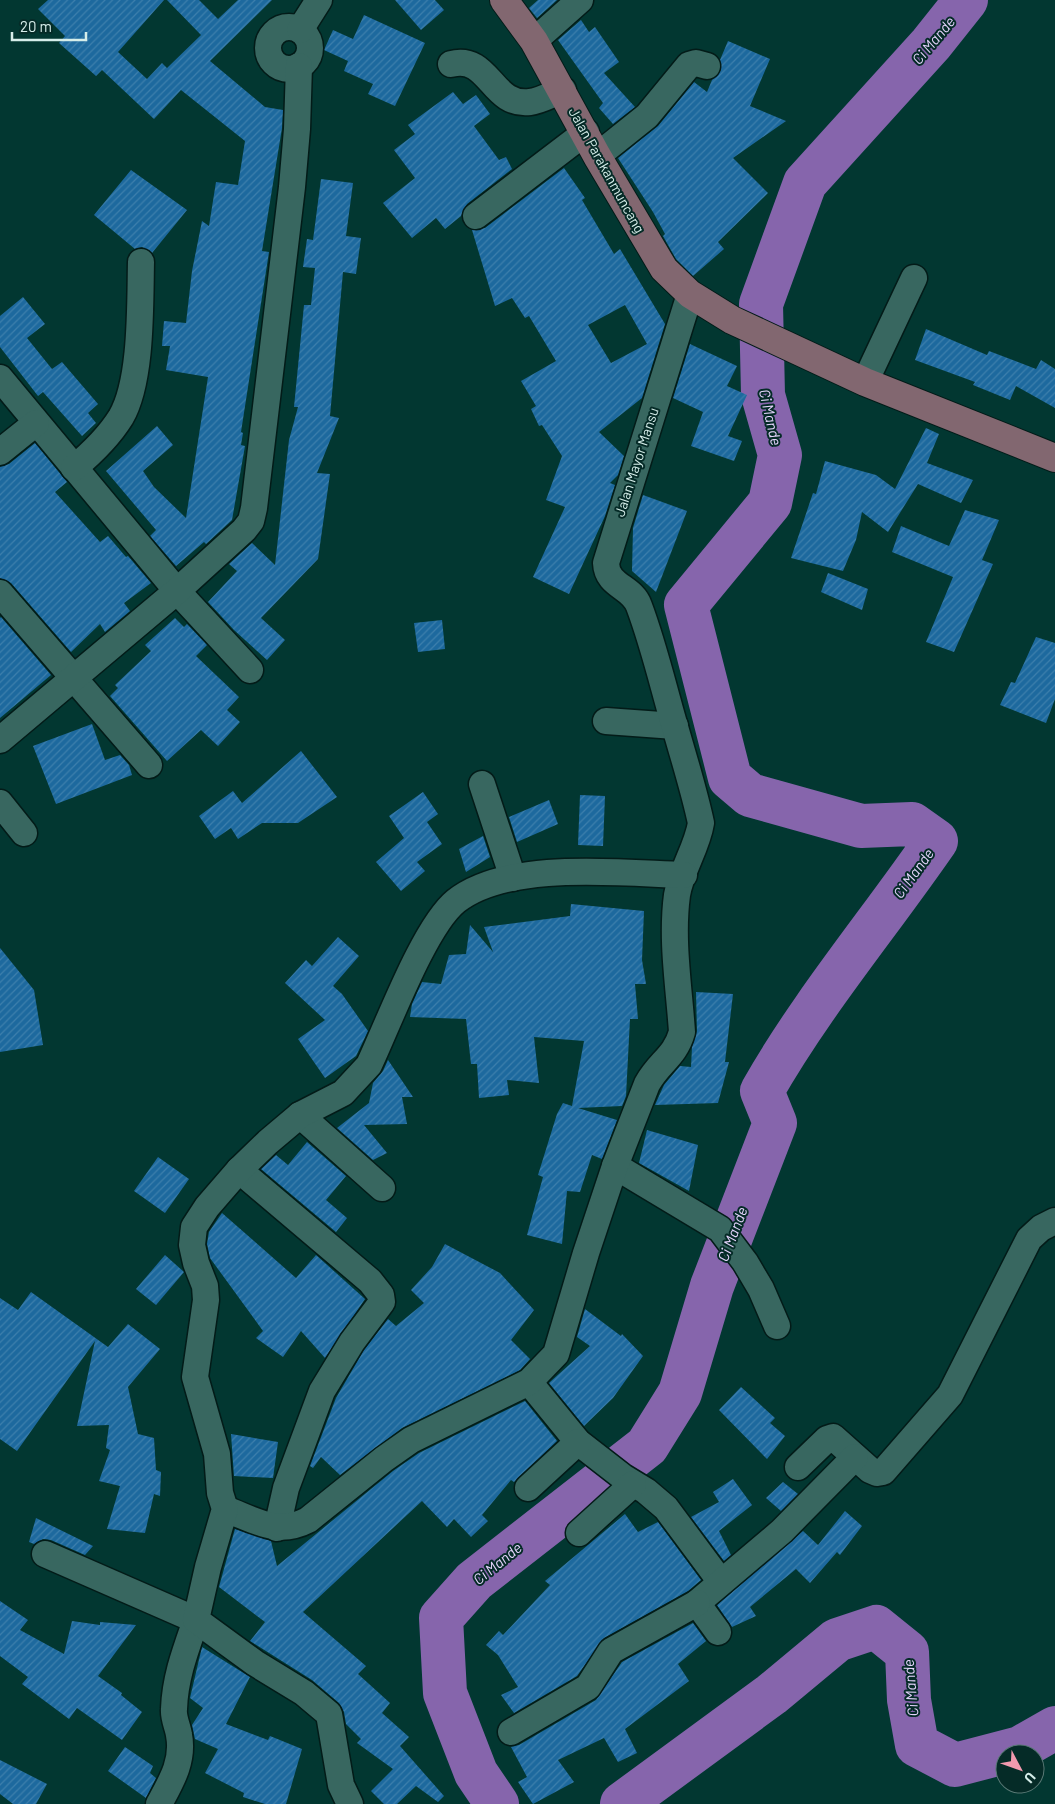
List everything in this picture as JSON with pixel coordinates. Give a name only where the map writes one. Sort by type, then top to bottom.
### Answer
[{"type":"main road","name":"Jalan Parakanmuncang","points":[[504,0],[534,41],[664,269],[690,294],[732,320],[865,382],[1055,458]]},
{"type":"street","points":[[300,30],[319,0]]},
{"type":"street","points":[[534,41],[580,0]]},
{"type":"street","points":[[286,27],[300,30],[305,35],[310,48],[304,61],[292,68],[278,66],[269,54],[268,47],[273,34],[279,29],[286,27]]},
{"type":"street","points":[[451,64],[460,62],[472,64],[503,94],[519,102],[530,102],[563,90]]},
{"type":"street","points":[[476,216],[592,144],[647,116],[689,65],[696,63],[707,66]]},
{"type":"street","points":[[0,740],[177,591],[244,530],[253,515],[293,177],[297,129],[298,66]]},
{"type":"street","points":[[74,468],[100,446],[122,416],[132,384],[138,340],[141,262]]},
{"type":"street","points":[[865,382],[914,278]]},
{"type":"street","name":"Jalan Mayor Mansu","points":[[684,875],[699,837],[701,823],[693,787],[674,726],[653,645],[639,604],[610,578],[606,572],[607,553],[690,294]]},
{"type":"street","points":[[0,378],[177,591],[250,670]]},
{"type":"street","points":[[0,452],[36,422]]},
{"type":"street","points":[[0,593],[149,765]]},
{"type":"street","points":[[606,721],[674,726]]},
{"type":"street","points":[[482,784],[513,878]]},
{"type":"street","points":[[0,803],[24,833]]},
{"type":"street","points":[[160,1804],[176,1772],[178,1763],[180,1737],[173,1711],[178,1669],[196,1620],[208,1567],[225,1509],[220,1493],[217,1454],[195,1378],[206,1300],[204,1286],[192,1245],[194,1227],[239,1170],[300,1115],[343,1093],[369,1065],[422,950],[440,920],[456,901],[483,887],[513,878],[568,872],[684,875],[678,893],[675,932],[682,1032],[674,1053],[654,1072],[647,1084],[615,1166],[586,1253],[556,1354],[529,1382],[411,1440],[384,1459],[308,1520],[296,1526],[278,1528],[225,1509]]},
{"type":"street","points":[[300,1115],[382,1188]]},
{"type":"street","points":[[615,1166],[720,1229],[746,1262],[761,1289],[777,1326]]},
{"type":"street","points":[[239,1170],[370,1281],[381,1295],[382,1302],[352,1342],[322,1391],[286,1488],[278,1528]]},
{"type":"street","points":[[798,1467],[827,1439],[834,1437],[870,1470],[877,1473],[883,1472],[950,1395],[1029,1239],[1041,1228],[1055,1221]]},
{"type":"street","points":[[529,1382],[585,1448],[646,1491],[666,1508],[721,1582]]},
{"type":"street","points":[[528,1488],[585,1448]]},
{"type":"street","points":[[511,1732],[588,1688],[611,1651],[697,1603],[782,1531],[855,1457]]},
{"type":"street","points":[[579,1534],[628,1480]]},
{"type":"street","points":[[45,1554],[97,1579],[196,1620],[254,1663],[304,1692],[329,1714],[341,1785],[350,1804]]},
{"type":"street","points":[[697,1603],[718,1632]]},
{"type":"building","points":[[48,0],[164,0],[118,52],[147,79],[162,63],[167,68],[201,35],[167,0],[199,0],[218,19],[238,0],[272,0],[210,61],[265,107],[283,110],[282,128],[262,251],[269,252],[241,432],[243,433],[241,445],[245,446],[232,520],[206,544],[204,542],[176,566],[150,536],[156,530],[106,471],[157,426],[173,445],[143,471],[154,487],[186,518],[208,377],[166,370],[170,346],[162,346],[164,321],[186,323],[192,271],[202,221],[209,226],[216,182],[238,185],[245,141],[181,90],[154,119],[102,70],[96,76],[59,43],[65,36],[38,9]]},
{"type":"building","points":[[395,0],[435,0],[444,10],[421,30]]},
{"type":"building","points":[[538,0],[557,0],[537,18],[529,8]]},
{"type":"building","points":[[364,15],[425,43],[395,106],[368,94],[373,84],[344,71],[348,61],[324,50],[333,30],[353,39]]},
{"type":"building","points":[[581,20],[589,32],[595,27],[619,62],[604,73],[635,107],[613,124],[599,108],[603,103],[558,40]]},
{"type":"building","points":[[728,41],[770,59],[750,106],[786,121],[733,158],[768,193],[718,242],[724,249],[693,276],[676,259],[663,236],[665,234],[653,212],[618,158],[658,126],[694,82],[707,92],[712,80],[721,70],[720,60]]},
{"type":"building","points":[[453,92],[463,104],[476,95],[490,114],[474,126],[499,160],[506,157],[512,169],[467,204],[461,216],[445,229],[436,218],[412,238],[383,203],[415,178],[394,150],[415,134],[408,125]]},
{"type":"building","points":[[564,168],[585,198],[582,200],[614,254],[620,249],[665,324],[642,398],[599,432],[624,456],[618,475],[610,483],[615,485],[605,516],[569,594],[533,577],[565,507],[546,500],[562,456],[542,425],[539,426],[531,409],[536,406],[521,381],[556,361],[529,316],[525,318],[512,298],[495,306],[472,230],[485,228]],"holes":[[[625,305],[647,344],[611,363],[588,325]]]},
{"type":"building","points":[[131,170],[187,210],[152,253],[142,247],[135,249],[94,215]]},
{"type":"building","points":[[321,179],[353,183],[346,236],[361,238],[356,274],[343,272],[330,416],[339,418],[317,473],[330,474],[318,559],[261,618],[285,640],[267,660],[234,630],[208,602],[237,571],[229,564],[252,543],[275,565],[289,440],[298,407],[294,407],[304,305],[311,305],[315,268],[303,267],[307,239],[313,240]]},
{"type":"building","points":[[23,297],[45,324],[27,338],[52,369],[62,362],[98,404],[88,413],[96,423],[82,436],[43,392],[38,396],[0,347],[0,316]]},
{"type":"building","points":[[926,329],[987,355],[989,351],[1036,369],[1041,360],[1055,369],[1055,408],[1016,386],[1010,400],[973,385],[975,382],[915,360]]},
{"type":"building","points":[[690,344],[737,366],[727,386],[747,395],[728,436],[742,441],[734,461],[691,446],[703,412],[673,398]]},
{"type":"building","points":[[926,428],[939,434],[927,463],[973,480],[961,503],[918,484],[888,532],[862,512],[856,540],[843,571],[791,558],[813,493],[816,494],[825,461],[876,475],[895,489]]},
{"type":"building","points":[[35,443],[67,482],[55,492],[100,542],[108,536],[151,583],[124,603],[130,611],[105,632],[100,624],[71,652],[11,583],[0,578],[0,467],[9,464]]},
{"type":"building","points":[[643,495],[687,511],[656,592],[632,571],[633,528]]},
{"type":"building","points":[[965,510],[999,520],[982,560],[993,564],[954,652],[926,642],[953,577],[892,552],[901,526],[949,546]]},
{"type":"building","points":[[828,573],[868,589],[862,610],[821,592]]},
{"type":"building","points":[[0,618],[51,675],[0,718]]},
{"type":"building","points":[[175,618],[184,627],[187,624],[207,645],[196,656],[239,697],[227,710],[240,722],[218,746],[201,730],[167,761],[110,696],[118,688],[115,685],[151,651],[145,645]]},
{"type":"building","points":[[442,620],[445,649],[418,652],[414,623]]},
{"type":"building","points":[[1036,637],[1055,643],[1055,699],[1046,723],[1000,705],[1011,682],[1015,683]]},
{"type":"building","points":[[92,724],[105,760],[120,755],[129,765],[132,775],[56,804],[33,746]]},
{"type":"building","points":[[301,751],[337,797],[298,823],[262,823],[238,839],[231,828],[215,839],[199,816],[233,791],[242,803]]},
{"type":"building","points":[[423,792],[438,814],[427,822],[442,844],[417,862],[425,871],[401,891],[376,862],[404,838],[389,816]]},
{"type":"building","points":[[580,795],[605,796],[603,846],[578,845]]},
{"type":"building","points":[[549,800],[558,824],[517,842],[509,817]]},
{"type":"building","points":[[483,836],[490,857],[466,872],[459,849]]},
{"type":"building","points":[[571,904],[644,911],[642,960],[646,984],[635,984],[638,1019],[630,1019],[626,1096],[622,1106],[578,1108],[617,1120],[602,1159],[592,1155],[580,1192],[567,1191],[562,1244],[527,1235],[543,1177],[538,1175],[557,1114],[563,1103],[572,1106],[584,1041],[534,1037],[539,1083],[507,1080],[509,1095],[479,1098],[477,1064],[471,1064],[466,1019],[410,1017],[412,1004],[422,982],[441,984],[449,955],[466,954],[470,925],[493,952],[484,927],[570,916]]},
{"type":"building","points":[[338,937],[359,956],[333,986],[342,994],[368,1031],[356,1056],[325,1078],[298,1039],[325,1020],[285,983],[306,960],[312,966]]},
{"type":"building","points":[[0,948],[34,990],[43,1045],[0,1052]]},
{"type":"building","points":[[696,992],[733,994],[725,1062],[729,1062],[718,1103],[655,1105],[664,1085],[680,1066],[691,1067],[692,1047],[697,1031]]},
{"type":"building","points":[[388,1060],[413,1097],[402,1097],[407,1124],[364,1125],[387,1153],[373,1160],[337,1128],[369,1103],[373,1083],[383,1071]]},
{"type":"building","points":[[647,1130],[698,1145],[689,1191],[639,1163]]},
{"type":"building","points":[[307,1142],[346,1176],[326,1200],[347,1218],[336,1232],[261,1169],[276,1155],[288,1165]]},
{"type":"building","points":[[158,1157],[189,1179],[165,1213],[134,1191]]},
{"type":"building","points":[[222,1213],[296,1278],[316,1255],[365,1299],[325,1358],[301,1331],[283,1357],[256,1338],[263,1331],[210,1258],[207,1244],[209,1232]]},
{"type":"building","points":[[445,1244],[500,1273],[534,1310],[511,1340],[530,1359],[520,1370],[402,1428],[340,1475],[321,1457],[313,1468],[310,1466],[336,1398],[364,1350],[388,1319],[396,1326],[424,1303],[411,1290],[432,1267]]},
{"type":"building","points":[[165,1255],[184,1272],[156,1305],[136,1289]]},
{"type":"building","points":[[31,1292],[108,1347],[128,1324],[160,1349],[128,1387],[138,1434],[154,1438],[156,1470],[161,1472],[160,1496],[154,1494],[145,1533],[107,1529],[120,1486],[99,1481],[110,1450],[106,1448],[109,1425],[77,1426],[95,1341],[17,1451],[0,1439],[0,1298],[18,1310]]},
{"type":"building","points":[[585,1309],[621,1336],[622,1334],[643,1356],[613,1398],[584,1426],[549,1383],[590,1346],[577,1337]]},
{"type":"building","points":[[741,1387],[775,1418],[770,1423],[785,1436],[767,1459],[719,1410]]},
{"type":"building","points":[[525,1401],[557,1441],[514,1482],[511,1480],[482,1515],[488,1521],[471,1537],[454,1519],[447,1527],[422,1501],[303,1612],[366,1666],[358,1674],[390,1703],[382,1713],[409,1737],[400,1746],[444,1796],[438,1802],[416,1786],[397,1804],[384,1804],[371,1791],[393,1769],[357,1743],[361,1739],[346,1724],[344,1712],[339,1703],[312,1680],[250,1641],[265,1622],[219,1587],[235,1529],[271,1541],[277,1566],[393,1471],[419,1453]]},
{"type":"building","points":[[231,1434],[278,1442],[273,1478],[234,1476]]},
{"type":"building","points":[[733,1479],[752,1505],[719,1531],[731,1555],[724,1561],[691,1517],[719,1502],[713,1492]]},
{"type":"building","points":[[783,1482],[798,1494],[781,1511],[766,1498]]},
{"type":"building","points":[[845,1511],[862,1526],[840,1555],[837,1552],[810,1583],[796,1569],[750,1607],[756,1616],[732,1627],[717,1605],[803,1531],[818,1545]]},
{"type":"building","points":[[625,1514],[638,1532],[658,1522],[701,1580],[688,1591],[604,1638],[577,1676],[514,1713],[501,1695],[518,1687],[498,1655],[486,1645],[499,1631],[503,1635],[550,1585],[545,1581]]},
{"type":"building","points":[[36,1518],[93,1546],[85,1555],[51,1540],[43,1539],[34,1544],[29,1542]]},
{"type":"building","points":[[0,1601],[28,1620],[20,1630],[64,1654],[72,1621],[100,1625],[100,1622],[136,1625],[98,1676],[122,1693],[121,1695],[142,1712],[122,1740],[77,1708],[69,1719],[22,1684],[28,1677],[0,1656]]},
{"type":"building","points":[[693,1623],[706,1641],[678,1664],[689,1681],[625,1729],[637,1753],[618,1762],[604,1738],[558,1760],[574,1782],[533,1804],[518,1782],[527,1777],[511,1747],[519,1745],[596,1700],[622,1662]]},
{"type":"building","points":[[202,1647],[250,1677],[226,1724],[268,1740],[270,1736],[302,1749],[286,1804],[265,1804],[243,1797],[244,1793],[205,1773],[218,1749],[195,1739],[192,1725],[203,1708],[190,1698]]},
{"type":"building","points":[[125,1747],[153,1766],[150,1773],[156,1778],[146,1798],[108,1771]]},
{"type":"building","points":[[0,1760],[47,1784],[36,1804],[13,1804],[0,1794]]},
{"type":"waterway","name":"Ci Mande","points":[[497,1804],[476,1773],[445,1693],[441,1618],[474,1581],[647,1446],[680,1393],[712,1286],[775,1123],[762,1091],[781,1058],[824,995],[936,841],[912,824],[861,826],[750,795],[730,778],[686,605],[770,503],[780,455],[763,395],[761,304],[805,183],[931,44],[966,0]]},
{"type":"waterway","name":"Ci Mande","points":[[622,1804],[772,1694],[837,1640],[876,1627],[907,1652],[909,1700],[917,1745],[955,1765],[1020,1748],[1055,1728]]}]
